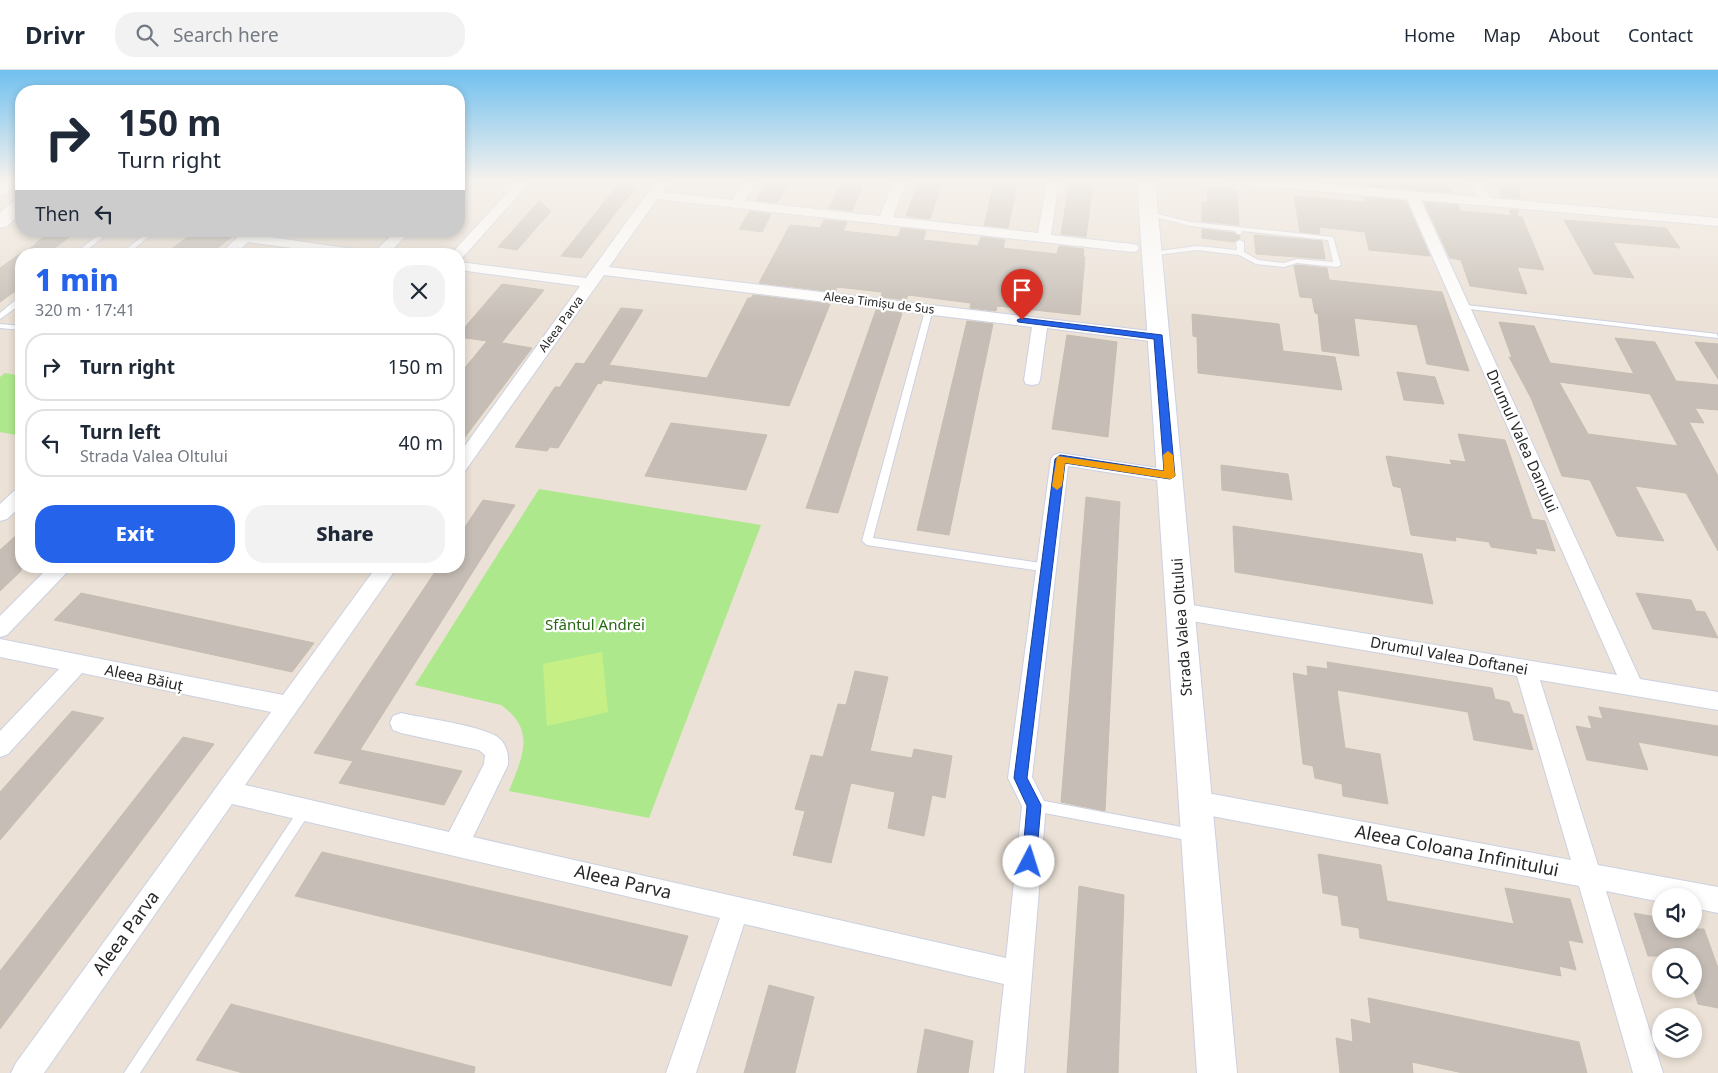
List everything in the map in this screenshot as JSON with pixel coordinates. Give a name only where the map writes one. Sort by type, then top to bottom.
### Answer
[{"type":"main road","name":"Strada Valea Oltului","points":[[1147,227],[1142,251],[1158,337],[1217,1073]]},
{"type":"street","points":[[464,248],[483,227]]},
{"type":"street","name":"Aleea Parva","points":[[465,459],[631,227]]},
{"type":"street","points":[[945,227],[1142,251]]},
{"type":"street","points":[[1044,238],[1046,227]]},
{"type":"street","name":"Drumul Valea Danului","points":[[1426,227],[1633,687]]},
{"type":"street","points":[[234,248],[247,237]]},
{"type":"street","points":[[268,237],[333,248]]},
{"type":"street","points":[[386,248],[398,237]]},
{"type":"street","name":"Aleea Timișu de Sus","points":[[465,267],[595,277],[929,309],[1158,337]]},
{"type":"street","points":[[1032,380],[1040,322]]},
{"type":"street","points":[[1009,1073],[1034,805],[1020,778],[1060,459],[1170,476]]},
{"type":"street","points":[[0,514],[15,501]]},
{"type":"street","points":[[0,629],[56,573]]},
{"type":"street","name":"Aleea Parva","points":[[34,1071],[226,792],[383,573]]},
{"type":"street","name":"Drumul Valea Doftanei","points":[[1180,611],[1718,701]]},
{"type":"street","name":"Aleea Băiuț","points":[[0,648],[288,706]]},
{"type":"street","points":[[0,747],[77,664]]},
{"type":"street","points":[[1526,669],[1648,1073]]},
{"type":"street","points":[[401,724],[484,741],[494,746],[498,755],[496,766],[456,844]]},
{"type":"street","name":"Aleea Parva","points":[[226,792],[1018,974]]},
{"type":"street","name":"Aleea Coloana Infinitului","points":[[1196,802],[1718,900]]},
{"type":"street","points":[[681,1073],[736,908]]},
{"type":"lane","points":[[1142,251],[1197,248],[1241,253],[1256,262],[1284,265],[1297,261],[1337,265],[1331,238],[1238,231],[1209,227]]},
{"type":"lane","points":[[85,248],[100,237]]},
{"type":"lane","points":[[131,248],[145,237]]},
{"type":"lane","points":[[1240,242],[1241,253]]},
{"type":"lane","points":[[0,316],[15,305]]},
{"type":"lane","points":[[1461,306],[1717,336]]},
{"type":"lane","points":[[929,309],[867,541],[1047,568]]},
{"type":"lane","points":[[0,326],[15,327]]},
{"type":"lane","points":[[1034,805],[1198,836]]},
{"type":"lane","points":[[131,1073],[305,810]]},
{"type":"green space","points":[[5,373],[15,375],[15,435],[0,432],[0,377]]},
{"type":"green space","name":"Sfântul Andrei","points":[[539,489],[761,525],[649,818],[509,791],[522,756],[523,745],[523,735],[512,715],[501,705],[415,685]]},
{"type":"green space","points":[[602,652],[608,712],[547,726],[543,664]]},
{"type":"building","points":[[516,227],[537,227],[517,250],[498,247]]},
{"type":"building","points":[[584,227],[605,227],[581,258],[561,256]]},
{"type":"building","points":[[740,227],[765,227],[762,232],[739,229]]},
{"type":"building","points":[[789,227],[845,227],[843,231],[898,237],[901,228],[926,231],[923,240],[978,246],[981,237],[1005,240],[1003,248],[1057,254],[1059,246],[1084,249],[1080,315],[997,306],[996,311],[970,308],[971,303],[908,295],[906,300],[881,297],[882,292],[837,287],[835,292],[759,283]]},
{"type":"building","points":[[1062,227],[1087,227],[1086,237],[1061,234]]},
{"type":"building","points":[[1299,227],[1417,227],[1430,256],[1369,250],[1365,232],[1319,227],[1320,234],[1300,232]]},
{"type":"building","points":[[1436,227],[1526,227],[1544,270],[1517,267],[1527,294],[1470,286],[1461,260],[1450,258]]},
{"type":"building","points":[[1568,227],[1666,228],[1680,248],[1613,242],[1634,278],[1594,274]]},
{"type":"building","points":[[1202,229],[1234,233],[1240,236],[1240,238],[1234,242],[1202,238]]},
{"type":"building","points":[[1254,235],[1322,241],[1325,259],[1256,254]]},
{"type":"building","points":[[43,237],[69,237],[55,248],[31,248]]},
{"type":"building","points":[[187,237],[231,237],[218,248],[173,248]]},
{"type":"building","points":[[15,257],[15,291],[0,302],[0,268]]},
{"type":"building","points":[[1294,266],[1327,268],[1329,280],[1442,292],[1469,371],[1427,364],[1417,325],[1354,318],[1359,356],[1322,351],[1318,314],[1315,313],[1312,298],[1300,297]]},
{"type":"building","points":[[502,284],[544,290],[502,342],[491,341],[532,348],[465,437],[465,368],[487,341],[465,338],[465,327]]},
{"type":"building","points":[[753,295],[830,304],[789,406],[603,380],[601,384],[598,383],[558,448],[550,447],[547,451],[515,447],[555,387],[560,387],[576,363],[584,364],[621,308],[643,310],[609,365],[707,378],[748,298],[751,298]]},
{"type":"building","points":[[876,310],[902,313],[838,513],[806,508]]},
{"type":"building","points":[[1192,314],[1279,324],[1283,351],[1335,357],[1342,390],[1198,373],[1197,337],[1193,336]]},
{"type":"building","points":[[967,321],[993,324],[949,535],[917,530]]},
{"type":"building","points":[[1499,322],[1534,326],[1550,363],[1634,374],[1615,338],[1655,342],[1676,381],[1718,385],[1718,410],[1695,408],[1704,423],[1689,422],[1718,476],[1718,551],[1686,493],[1635,486],[1664,541],[1617,536],[1590,480],[1562,476],[1531,398],[1509,357],[1512,358]],"holes":[[[1559,382],[1650,394],[1678,446],[1588,434]]]},
{"type":"building","points":[[1067,335],[1117,342],[1108,437],[1052,429]]},
{"type":"building","points":[[1695,342],[1718,344],[1718,379]]},
{"type":"building","points":[[1397,372],[1435,377],[1444,404],[1404,400]]},
{"type":"building","points":[[671,423],[767,435],[746,490],[645,476]]},
{"type":"building","points":[[1458,434],[1505,440],[1532,519],[1545,521],[1555,551],[1535,548],[1537,554],[1491,547],[1489,542],[1455,537],[1456,541],[1411,535],[1401,488],[1393,486],[1386,456],[1452,465],[1450,460],[1466,462]]},
{"type":"building","points":[[1221,465],[1288,474],[1292,500],[1222,490]]},
{"type":"building","points":[[1086,497],[1120,502],[1105,811],[1061,802]]},
{"type":"building","points":[[483,500],[515,505],[353,761],[314,753],[434,573],[465,573],[465,527]]},
{"type":"building","points":[[1233,526],[1422,554],[1433,604],[1235,572]]},
{"type":"building","points":[[15,536],[15,573],[19,573],[0,591],[0,550]]},
{"type":"building","points":[[81,593],[314,643],[292,672],[54,620]]},
{"type":"building","points":[[1636,593],[1691,600],[1696,611],[1705,612],[1718,638],[1653,629]]},
{"type":"building","points":[[1327,662],[1492,688],[1495,699],[1509,702],[1513,713],[1523,715],[1533,750],[1474,740],[1468,712],[1337,690],[1345,748],[1380,754],[1388,804],[1343,796],[1342,784],[1315,778],[1313,766],[1303,764],[1293,673],[1308,676],[1307,666],[1328,669]]},
{"type":"building","points":[[855,671],[888,677],[870,751],[912,758],[914,749],[952,756],[945,798],[932,795],[924,836],[888,828],[895,792],[851,783],[831,863],[793,855],[805,811],[795,809],[811,755],[823,757],[838,704],[846,705]]},
{"type":"building","points":[[1599,707],[1718,726],[1718,756],[1638,742],[1648,770],[1587,760],[1576,726],[1592,729],[1588,716],[1603,719]]},
{"type":"building","points":[[72,711],[104,718],[0,840],[0,792]]},
{"type":"building","points":[[183,737],[214,744],[0,1029],[0,971]]},
{"type":"building","points":[[360,750],[462,771],[444,805],[339,783]]},
{"type":"building","points":[[322,852],[688,936],[671,986],[295,896]]},
{"type":"building","points":[[1318,854],[1381,865],[1387,901],[1514,924],[1505,888],[1570,899],[1583,943],[1568,940],[1576,970],[1559,966],[1561,976],[1360,938],[1359,928],[1342,925],[1338,896],[1323,893]]},
{"type":"building","points":[[1079,886],[1124,895],[1118,1073],[1067,1073]]},
{"type":"building","points":[[1634,913],[1652,916],[1652,938],[1702,938],[1702,929],[1704,929],[1718,968],[1718,1008],[1698,1004],[1696,998],[1702,998],[1702,948],[1652,948],[1652,956],[1648,956]]},
{"type":"building","points":[[769,985],[814,997],[795,1073],[744,1073]]},
{"type":"building","points":[[1368,998],[1579,1042],[1587,1073],[1463,1073],[1412,1062],[1413,1073],[1340,1073],[1336,1038],[1353,1042],[1351,1019],[1371,1024]]},
{"type":"building","points":[[231,1004],[475,1067],[474,1073],[243,1073],[196,1060]]},
{"type":"building","points":[[925,1029],[973,1041],[968,1073],[917,1073]]},
{"type":"slow traffic","points":[[1057,486],[1060,459],[1170,476],[1168,455]]},
{"type":"route","points":[[1022,320],[1158,337],[1170,476],[1060,459],[1020,778],[1034,805],[1029,862]]}]
